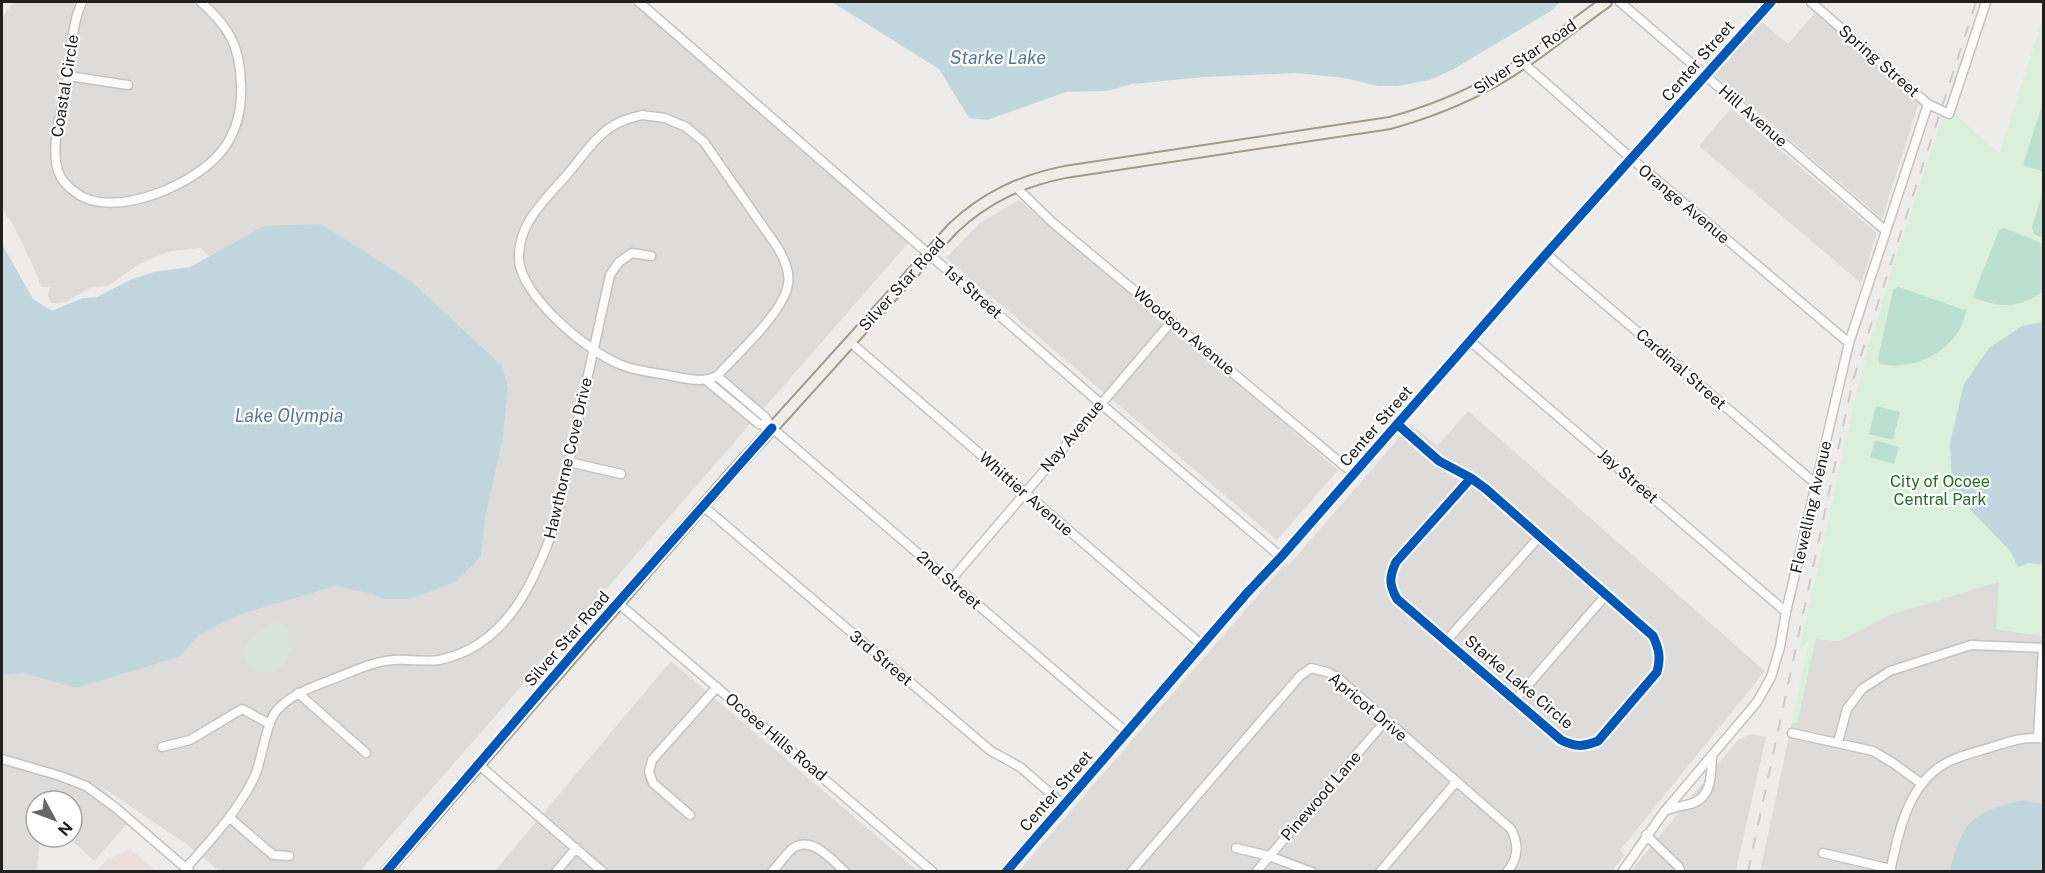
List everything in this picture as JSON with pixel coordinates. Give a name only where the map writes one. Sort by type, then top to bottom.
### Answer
[{"type":"main road","name":"Silver Star Road","points":[[386,872],[703,506],[968,214],[996,195],[1015,186],[1065,172],[1390,123],[1424,113],[1495,81],[1606,2]]},
{"type":"street","name":"Coastal Circle","points":[[82,2],[75,21],[55,149],[58,172],[67,186],[80,196],[97,203],[116,204],[165,191],[192,178],[223,150],[237,126],[242,98],[241,64],[232,37],[220,19],[201,2]]},
{"type":"street","name":"1st Street","points":[[639,2],[1100,403],[1281,557]]},
{"type":"street","name":"Hill Avenue","points":[[1620,2],[1886,231]]},
{"type":"street","name":"Center Street","points":[[1006,872],[1202,645],[1771,2]]},
{"type":"street","name":"Spring Street","points":[[1811,2],[1928,104],[1949,114],[1986,2]]},
{"type":"street","name":"Orange Avenue","points":[[1522,63],[1849,343]]},
{"type":"street","points":[[68,76],[128,86]]},
{"type":"street","name":"Flewelling Avenue","points":[[1622,872],[1664,812],[1756,702],[1770,676],[1779,647],[1849,343],[1928,104]]},
{"type":"street","points":[[642,115],[665,118],[686,127],[704,142],[787,264],[789,283],[781,305],[717,376],[707,381],[694,380],[627,367],[592,350],[540,303],[524,282],[518,260],[520,239],[531,217],[602,135],[620,122],[642,115]]},
{"type":"street","name":"Woodson Avenue","points":[[1015,186],[1052,222],[1354,474]]},
{"type":"street","name":"Hawthorne Cove Drive","points":[[188,870],[230,818],[254,777],[270,724],[277,710],[298,693],[360,669],[392,660],[438,660],[460,654],[484,640],[505,621],[527,592],[545,554],[556,520],[610,275],[619,262],[632,253],[651,256]]},
{"type":"street","name":"Cardinal Street","points":[[1546,254],[1816,484]]},
{"type":"street","name":"Nay Avenue","points":[[950,581],[1172,321]]},
{"type":"street","name":"Jay Street","points":[[1470,341],[1786,612]]},
{"type":"street","name":"Whittier Avenue","points":[[850,342],[1202,645]]},
{"type":"street","points":[[717,376],[765,417],[772,428]]},
{"type":"street","points":[[707,381],[759,424],[772,428]]},
{"type":"street","name":"Starke Lake Circle","points":[[1397,424],[1439,461],[1471,478],[1486,489],[1653,636],[1659,649],[1660,663],[1657,672],[1598,741],[1586,746],[1575,746],[1561,740],[1397,599],[1391,588],[1390,577],[1395,562],[1471,478]]},
{"type":"street","name":"2nd Street","points":[[772,428],[1126,732]]},
{"type":"street","points":[[569,462],[621,474]]},
{"type":"street","name":"3rd Street","points":[[703,506],[991,751],[1020,767],[1064,805]]},
{"type":"street","points":[[1446,641],[1540,536]]},
{"type":"street","points":[[1515,700],[1606,595]]},
{"type":"street","name":"Ocoee Hills Road","points":[[618,603],[933,872]]},
{"type":"street","points":[[1823,854],[1891,870],[1907,808],[1922,784],[1937,770],[1949,761],[2009,741],[2041,739],[2043,648],[1971,645],[1890,671],[1862,689],[1846,709],[1838,742]]},
{"type":"street","name":"Apricot Drive","points":[[1131,872],[1300,676],[1311,668],[1337,677],[1511,829],[1517,839],[1517,854],[1507,872]]},
{"type":"street","points":[[690,815],[653,783],[649,772],[652,760],[717,687]]},
{"type":"street","points":[[298,693],[366,753]]},
{"type":"street","points":[[162,747],[190,740],[242,709],[270,724]]},
{"type":"street","name":"Pinewood Lane","points":[[1256,872],[1386,720]]},
{"type":"street","points":[[1792,733],[1873,751],[1922,784]]},
{"type":"street","points":[[1664,812],[1676,806],[1691,804],[1703,796],[1711,780],[1712,754]]},
{"type":"street","points":[[2,760],[60,776],[86,786],[116,808],[188,870]]},
{"type":"street","points":[[478,764],[603,872]]},
{"type":"street","points":[[1380,872],[1456,782]]},
{"type":"street","points":[[230,818],[273,855],[289,856]]},
{"type":"street","points":[[1646,835],[1678,866],[1681,872]]},
{"type":"street","points":[[772,872],[793,848],[804,844],[819,849],[846,872]]},
{"type":"street","points":[[556,872],[576,848]]},
{"type":"street","points":[[1236,848],[1269,856],[1312,872]]},
{"type":"shaded area","name":"Lake Olympia","points":[[14,2],[631,2],[910,241],[360,871],[219,871],[188,845],[96,783],[133,817],[94,861],[81,849],[84,849],[84,789],[24,789],[24,849],[39,849],[37,871],[2,872],[2,600],[260,299],[200,248],[172,251],[157,256],[136,266],[108,286],[92,287],[66,302],[51,303],[48,295],[50,287],[42,287],[40,284],[11,221],[2,210],[2,17]]},
{"type":"shaded area","points":[[1815,13],[1919,102],[1882,219],[1714,74],[1761,21],[1788,44]]},
{"type":"shaded area","points":[[1731,108],[1877,233],[1861,283],[1699,146]]},
{"type":"shaded area","points":[[1019,200],[1063,238],[1066,235],[1338,470],[1277,540],[946,258],[980,223]]},
{"type":"shaded area","points":[[1468,411],[1765,671],[1620,850],[1625,855],[1612,871],[1018,872],[1286,563],[1289,565],[1411,424],[1437,446]]},
{"type":"shaded area","points":[[2000,581],[1997,629],[2043,636],[2043,871],[1760,872],[1792,722],[1797,723],[1815,639],[1839,641],[1889,615]]},
{"type":"shaded area","points":[[270,623],[280,624],[287,628],[292,642],[290,651],[281,666],[274,671],[254,672],[245,661],[244,649],[260,630]]},
{"type":"shaded area","points":[[671,661],[748,727],[918,871],[494,872]]},
{"type":"shaded area","points":[[1751,734],[1766,737],[1736,871],[1630,872],[1738,740]]},
{"type":"shaded area","points":[[130,849],[156,871],[96,871],[108,859]]},
{"type":"green space","name":"City of Ocoee Central Park","points":[[2043,18],[2043,636],[1996,629],[1999,582],[1889,615],[1839,641],[1816,639],[1797,723],[1792,722],[1809,640],[1799,651],[1855,398],[1889,278],[1946,107],[1999,153]]},
{"type":"green space","points":[[2043,102],[2044,172],[2023,165]]},
{"type":"green space","points":[[2043,192],[2043,238],[2034,234],[2032,227]]},
{"type":"green space","points":[[2004,228],[2044,244],[2043,292],[2025,301],[2009,305],[1993,304],[1973,297],[1999,230]]},
{"type":"green space","points":[[1899,287],[1967,311],[1958,332],[1934,355],[1902,365],[1880,364],[1878,359],[1893,290]]},
{"type":"green space","points":[[1876,406],[1900,412],[1893,440],[1869,434]]},
{"type":"green space","points":[[1875,440],[1899,447],[1894,464],[1870,457]]},
{"type":"water","name":"Starke Lake","points":[[832,2],[1560,2],[1551,11],[1452,70],[1430,80],[1398,86],[1378,86],[1345,78],[1297,73],[1205,77],[1132,84],[1108,91],[1066,92],[987,120],[969,118],[939,69]]},
{"type":"water","name":"Lake Olympia","points":[[321,224],[412,282],[502,366],[508,388],[503,437],[485,518],[481,556],[457,581],[410,599],[383,599],[373,594],[336,586],[244,613],[198,636],[179,657],[76,688],[24,673],[2,675],[2,244],[33,299],[52,311],[83,298],[97,297],[132,279],[154,272],[190,267],[264,226]]},
{"type":"water","points":[[2043,322],[2043,565],[2030,563],[2018,567],[2011,552],[1952,491],[1950,443],[1964,384],[1989,348],[2022,326]]},
{"type":"water","points":[[2023,800],[2043,804],[2043,871],[1950,871],[1960,840],[1972,821],[1992,809]]},
{"type":"railway","points":[[1748,872],[1853,380],[1976,2]]},
{"type":"cycle path","points":[[1006,872],[1247,593],[1771,2]]},
{"type":"cycle path","points":[[1397,424],[1439,461],[1471,478],[1486,489],[1653,636],[1659,654],[1657,672],[1598,741],[1579,745],[1561,740],[1394,594],[1391,581],[1396,562],[1471,478]]},
{"type":"cycle path","points":[[386,872],[584,641],[772,428]]}]
